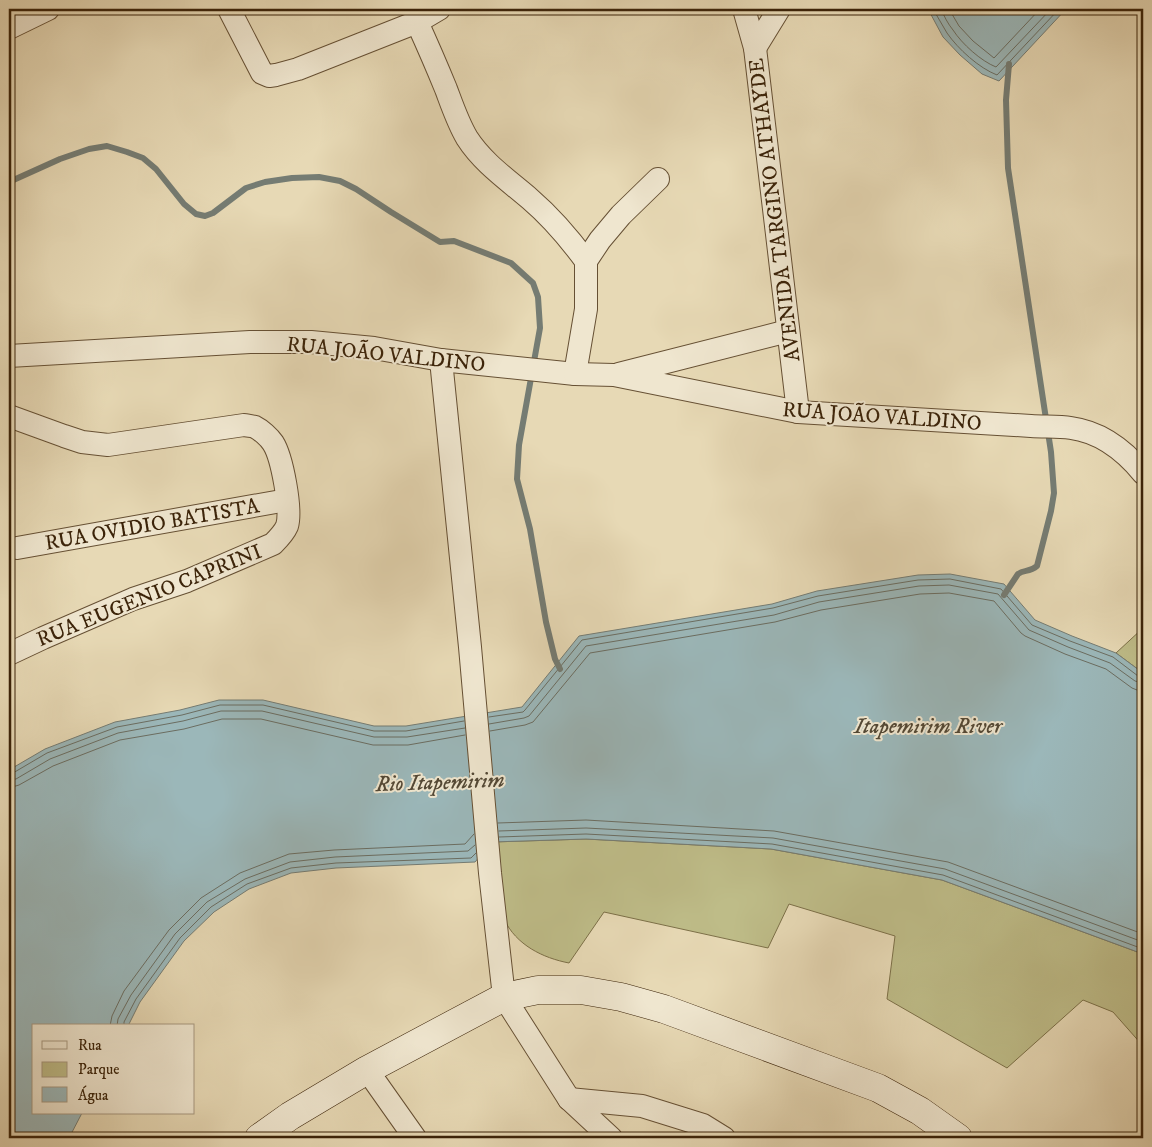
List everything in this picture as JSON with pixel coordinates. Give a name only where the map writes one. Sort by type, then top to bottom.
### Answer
[{"type":"street","points":[[9,28],[48,9]]},
{"type":"street","points":[[229,9],[262,73],[269,76],[298,69],[417,22],[439,9]]},
{"type":"street","name":"AVENIDA TARGINO ATHAYDE","points":[[744,9],[755,48],[798,412]]},
{"type":"street","points":[[755,48],[779,9]]},
{"type":"street","points":[[417,22],[467,137],[496,171],[531,199],[554,222],[573,242],[586,261]]},
{"type":"street","points":[[575,374],[586,309],[586,261],[600,240],[621,215],[658,179]]},
{"type":"street","name":"RUA JOÃO VALDINO","points":[[614,375],[788,331]]},
{"type":"street","name":"RUA JOÃO VALDINO","points":[[9,356],[250,342],[311,342],[374,348],[441,360],[575,374],[614,375],[798,412],[1070,427],[1093,433],[1120,449],[1143,473]]},
{"type":"street","points":[[441,360],[470,646],[490,873],[504,997],[569,1099],[610,1138]]},
{"type":"street","name":"RUA EUGENIO CAPRINI","points":[[9,416],[82,442],[108,445],[244,425],[255,427],[272,442],[279,459],[284,475],[288,518],[287,526],[273,544],[188,581],[133,599],[9,654]]},
{"type":"street","name":"RUA OVIDIO BATISTA","points":[[18,548],[287,500]]},
{"type":"street","points":[[259,1138],[290,1116],[367,1070],[504,997],[538,990],[581,990],[621,997],[664,1009],[878,1088],[920,1111],[958,1138]]},
{"type":"street","points":[[367,1070],[414,1138]]},
{"type":"street","points":[[569,1099],[642,1106],[703,1125],[724,1138]]},
{"type":"green space","points":[[1143,628],[1143,673],[1116,653]]},
{"type":"green space","points":[[586,839],[771,849],[942,880],[1143,954],[1143,1046],[1113,1012],[1083,1000],[1007,1068],[887,999],[895,936],[789,904],[768,948],[604,912],[569,963],[550,958],[523,943],[509,928],[503,917],[492,842]]},
{"type":"water","points":[[928,9],[1066,9],[999,81],[982,74],[960,55],[943,37]]},
{"type":"water","name":"Itapemirim River","points":[[950,574],[1004,584],[1035,620],[1116,653],[1143,673],[1143,954],[942,880],[771,849],[586,839],[492,842],[475,862],[336,868],[291,873],[249,889],[214,912],[184,941],[140,1002],[129,1024],[32,1024],[32,1114],[81,1114],[69,1138],[9,1138],[9,770],[45,749],[115,722],[180,710],[219,700],[263,700],[374,726],[406,726],[522,707],[579,636],[772,604],[817,591],[918,575]]},
{"type":"waterway","points":[[1004,595],[1018,574],[1032,570],[1037,566],[1054,493],[1051,452],[1008,168],[1006,100],[1009,64]]},
{"type":"waterway","points":[[9,182],[60,159],[89,149],[107,146],[143,158],[156,169],[184,204],[196,214],[205,216],[213,213],[246,188],[265,182],[319,177],[340,181],[356,189],[440,242],[454,241],[511,263],[533,283],[538,297],[540,328],[519,445],[517,479],[530,529],[546,622],[555,659],[560,669]]},
{"type":"water label","name":"Rio Itapemirim","points":[[440,781]]}]
